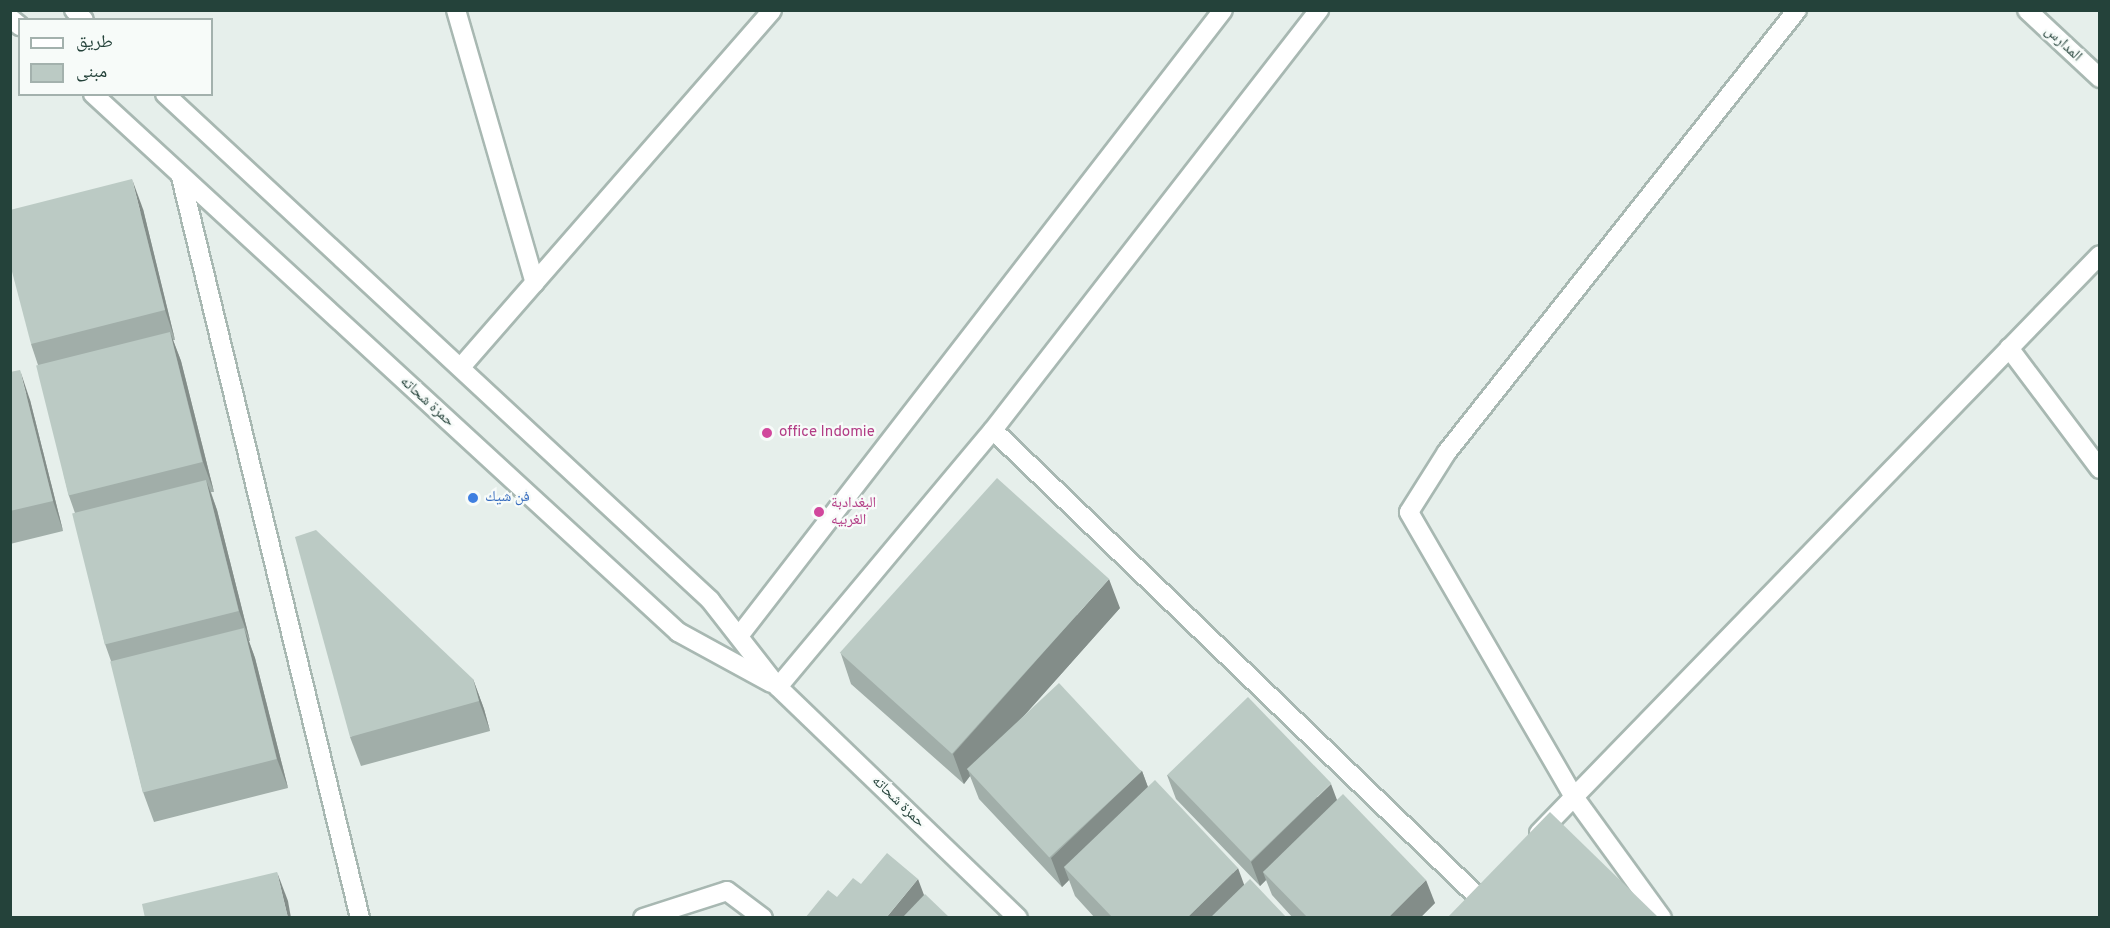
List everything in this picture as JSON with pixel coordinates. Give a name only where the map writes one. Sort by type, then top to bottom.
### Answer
[{"type":"street","points":[[456,10],[535,283]]},
{"type":"street","points":[[461,367],[772,10]]},
{"type":"street","points":[[739,636],[1223,10]]},
{"type":"street","points":[[778,687],[993,430],[1319,10]]},
{"type":"street","points":[[1662,918],[1574,797],[1409,512],[1447,452],[1797,10]]},
{"type":"street","name":"المدارس","points":[[2027,10],[2100,78]]},
{"type":"street","name":"حمزة شحاته","points":[[95,96],[678,632],[778,687]]},
{"type":"street","name":"حمزة شحاته","points":[[167,96],[711,600],[778,687],[1018,918]]},
{"type":"street","points":[[181,177],[360,918]]},
{"type":"street","points":[[1525,847],[2100,255]]},
{"type":"street","points":[[2009,348],[2100,470]]},
{"type":"street","points":[[993,430],[1477,896]]},
{"type":"street","points":[[1463,910],[1493,880]]},
{"type":"street","points":[[643,918],[727,891],[763,918]]},
{"type":"building","points":[[132,179],[165,310],[31,344],[10,264],[10,210]]},
{"type":"building","points":[[170,332],[202,462],[69,495],[36,365]]},
{"type":"building","points":[[20,370],[53,501],[10,511],[10,372]]},
{"type":"building","points":[[997,478],[1109,579],[952,754],[840,653]]},
{"type":"building","points":[[206,480],[239,611],[105,644],[72,513]]},
{"type":"building","points":[[316,530],[473,679],[479,701],[350,737],[295,537]]},
{"type":"building","points":[[244,628],[277,759],[143,792],[110,661]]},
{"type":"building","points":[[1059,683],[1142,771],[1049,857],[967,769]]},
{"type":"building","points":[[1248,697],[1331,783],[1251,861],[1167,775]]},
{"type":"building","points":[[1155,780],[1238,868],[1187,918],[1113,918],[1064,867]]},
{"type":"building","points":[[1343,794],[1426,880],[1388,918],[1308,918],[1263,872]]},
{"type":"building","points":[[1550,812],[1659,918],[1447,918]]},
{"type":"building","points":[[887,853],[918,879],[886,918],[805,918],[828,890],[837,897],[853,878],[861,884]]},
{"type":"building","points":[[277,872],[288,918],[145,918],[142,904]]},
{"type":"building","points":[[1250,879],[1287,918],[1210,918]]},
{"type":"building","points":[[925,894],[950,918],[902,918]]},
{"type":"place","name":"office Indomie","points":[[767,433]]},
{"type":"place","name":"فن شيك","points":[[473,498]]},
{"type":"place","name":"البغدادبة الغربيه","points":[[819,512]]}]
